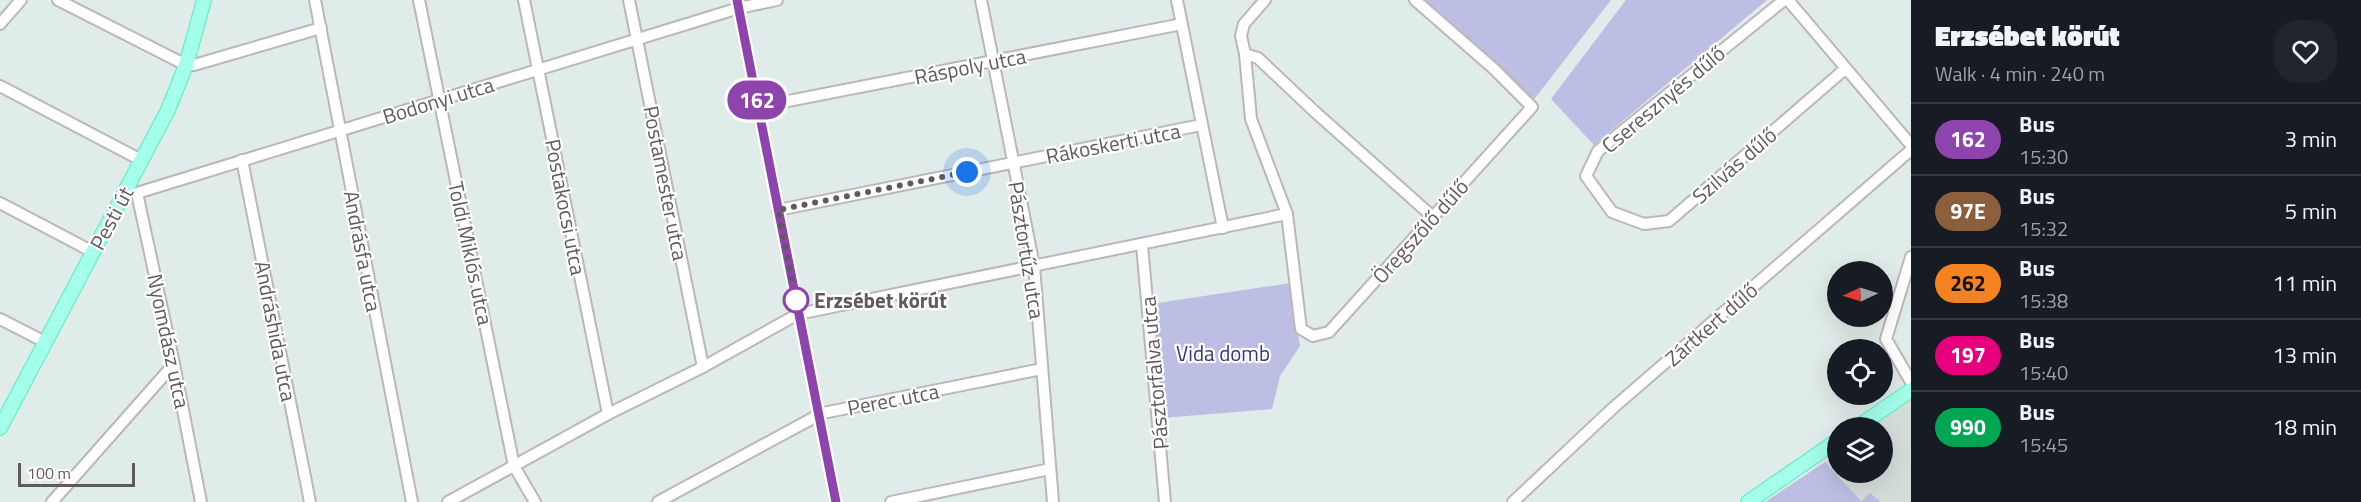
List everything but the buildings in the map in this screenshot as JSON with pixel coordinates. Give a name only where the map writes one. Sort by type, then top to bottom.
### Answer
[{"type":"main road","name":"Pesti út","points":[[0,428],[93,252],[132,191],[141,159],[168,110],[186,65],[204,0]]},
{"type":"main road","points":[[1872,417],[1911,390]]},
{"type":"main road","points":[[1748,502],[1827,448]]},
{"type":"street","points":[[0,24],[21,0]]},
{"type":"street","points":[[58,0],[186,65],[194,65],[321,28]]},
{"type":"street","name":"Andrásfa utca","points":[[315,0],[412,502]]},
{"type":"street","name":"Toldi Miklós utca","points":[[419,0],[514,466],[535,502]]},
{"type":"street","name":"Postakocsi utca","points":[[524,0],[608,414]]},
{"type":"street","name":"Postamester utca","points":[[629,0],[703,367]]},
{"type":"street","name":"Bodonyi utca","points":[[132,191],[242,160],[638,39],[738,4],[777,0]]},
{"type":"street","name":"Pásztortűz utca","points":[[981,0],[1034,266],[1053,502]]},
{"type":"street","points":[[1178,0],[1223,228]]},
{"type":"street","points":[[448,502],[608,414],[703,367],[798,314],[1287,214],[1251,119],[1245,54],[1241,36],[1244,24],[1265,0]]},
{"type":"street","name":"Öregszőlő dűlő","points":[[1287,214],[1301,329],[1313,336],[1329,332],[1532,107],[1494,69],[1415,0]]},
{"type":"street","name":"Cseresznyés dűlő","points":[[1612,212],[1586,176],[1598,151],[1784,0]]},
{"type":"street","points":[[1788,0],[1911,145]]},
{"type":"street","points":[[738,4],[836,502]]},
{"type":"street","name":"Ráspoly utca","points":[[758,107],[1182,24]]},
{"type":"street","points":[[1245,54],[1258,58],[1433,217]]},
{"type":"street","name":"Szilvás dűlő","points":[[1612,212],[1644,224],[1669,221],[1845,69]]},
{"type":"street","points":[[0,86],[141,159]]},
{"type":"street","name":"Rákoskerti utca","points":[[778,210],[1201,125]]},
{"type":"street","name":"Zártkert dűlő","points":[[1513,502],[1613,408],[1911,150]]},
{"type":"street","name":"Andráshida utca","points":[[242,160],[310,502]]},
{"type":"street","name":"Nyomdász utca","points":[[132,191],[174,364],[200,497]]},
{"type":"street","points":[[0,203],[93,252]]},
{"type":"street","name":"Pásztorfalva utca","points":[[1142,245],[1165,502]]},
{"type":"street","points":[[1909,376],[1886,339],[1911,257]]},
{"type":"street","points":[[0,319],[45,342]]},
{"type":"street","points":[[52,502],[174,364]]},
{"type":"street","name":"Perec utca","points":[[658,502],[811,420],[818,414],[1042,369]]},
{"type":"street","points":[[891,502],[1050,470]]},
{"type":"street","points":[[190,502],[200,497]]},
{"type":"shaded area","points":[[1911,397],[1911,502],[1881,502],[1870,493],[1861,501],[1844,483],[1893,483],[1893,417],[1884,417]]},
{"type":"green space","points":[[1417,0],[1611,0],[1532,102]]},
{"type":"green space","points":[[1626,0],[1767,0],[1594,145],[1551,99]]},
{"type":"green space","name":"Vida domb","points":[[1291,283],[1300,346],[1280,376],[1272,409],[1162,418],[1151,304]]},
{"type":"green space","points":[[1825,462],[1827,483],[1844,483],[1861,501],[1870,493],[1881,502],[1765,502]]},
{"type":"bus line","name":"162","points":[[737,0],[836,502]]},
{"type":"place","name":"Erzsébet körút","points":[[796,300]]},
{"type":"route","points":[[796,300],[778,210],[967,172]]}]
